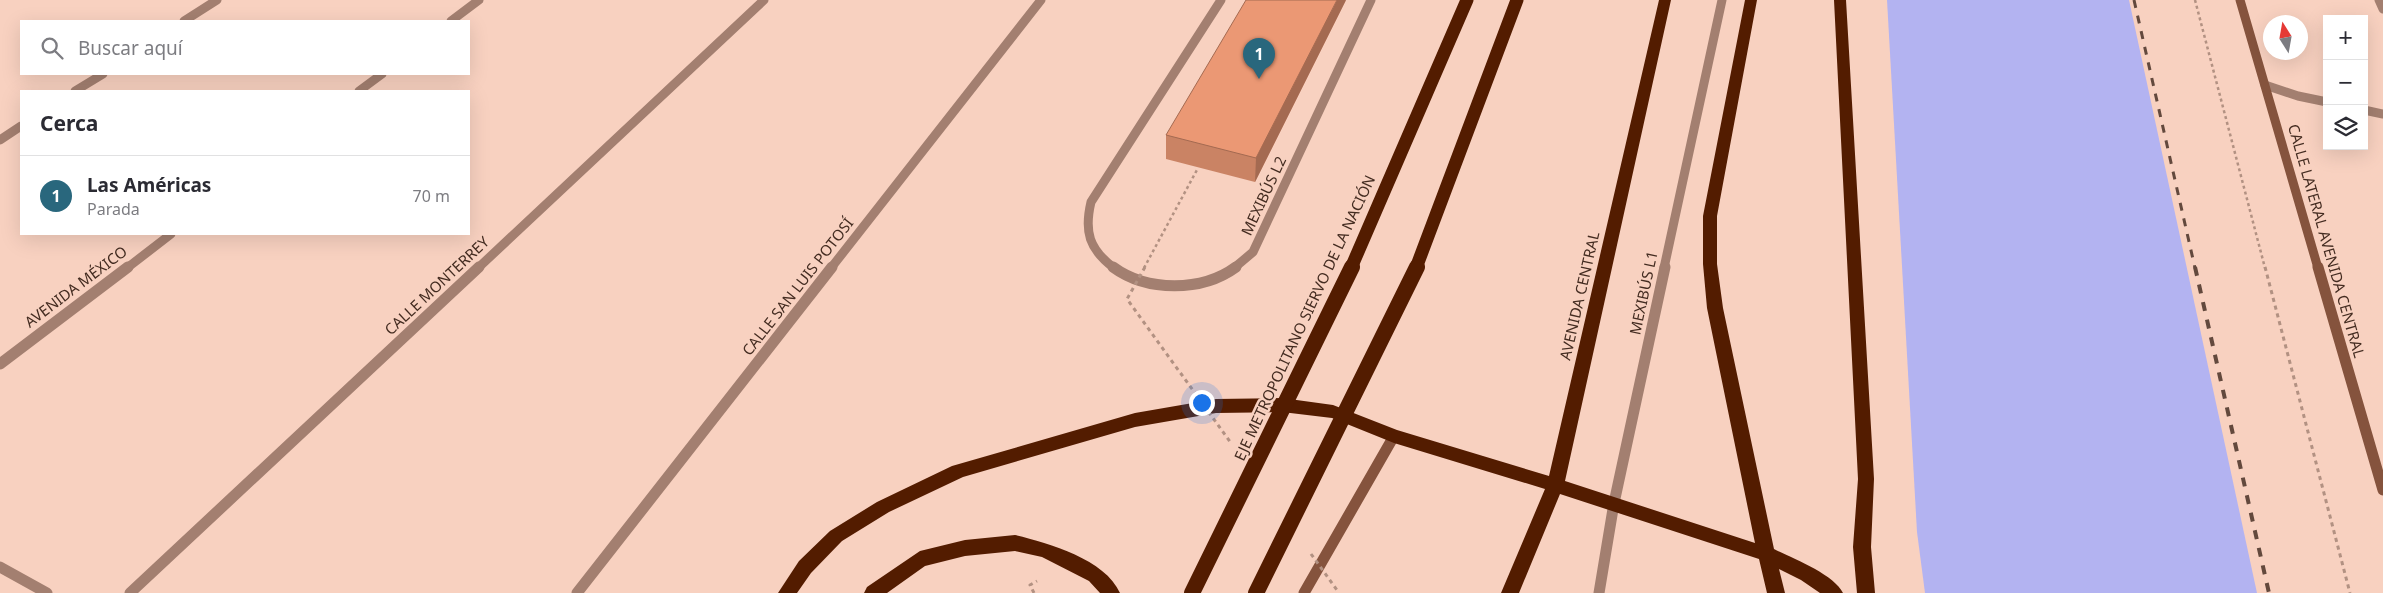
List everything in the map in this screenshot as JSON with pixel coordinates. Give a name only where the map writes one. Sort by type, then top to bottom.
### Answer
[{"type":"highway","name":"EJE METROPOLITANO SIERVO DE LA NACIÓN","points":[[1192,593],[1363,244],[1467,0]]},
{"type":"highway","points":[[1256,593],[1420,260],[1517,0]]},
{"type":"highway","name":"AVENIDA CENTRAL","points":[[1510,593],[1554,486],[1665,0]]},
{"type":"highway","points":[[1751,0],[1710,216],[1710,264],[1715,308],[1766,554],[1776,593]]},
{"type":"highway","points":[[1840,0],[1866,479],[1862,547],[1866,593]]},
{"type":"highway","points":[[788,593],[805,567],[836,536],[883,507],[958,471],[1053,442],[1135,420],[1216,406],[1282,405],[1333,412],[1394,436],[1614,503],[1766,554],[1807,574],[1834,593]]},
{"type":"highway","points":[[872,593],[920,559],[965,548],[1015,542],[1045,550],[1095,574],[1111,593]]},
{"type":"main road","name":"CALLE LATERAL AVENIDA CENTRAL","points":[[2240,0],[2383,490]]},
{"type":"main road","points":[[1304,593],[1394,436]]},
{"type":"street","points":[[186,20],[217,0]]},
{"type":"street","points":[[452,20],[478,0]]},
{"type":"street","name":"CALLE MONTERREY","points":[[130,593],[764,0]]},
{"type":"street","name":"CALLE SAN LUIS POTOSÍ","points":[[577,593],[1042,0]]},
{"type":"street","name":"MEXIBÚS L2","points":[[1221,0],[1091,202],[1087,222],[1090,242],[1103,260],[1124,274],[1150,283],[1179,286],[1208,281],[1233,270],[1252,252],[1371,0]]},
{"type":"street","name":"MEXIBÚS L1","points":[[1599,593],[1614,503],[1722,0]]},
{"type":"street","points":[[2380,0],[2383,9]]},
{"type":"street","points":[[77,90],[101,75]]},
{"type":"street","points":[[359,90],[381,75]]},
{"type":"street","points":[[2264,85],[2298,96],[2323,101]]},
{"type":"street","points":[[2368,111],[2383,114]]},
{"type":"street","points":[[0,140],[20,127]]},
{"type":"street","name":"AVENIDA MÉXICO","points":[[0,364],[170,235]]},
{"type":"street","points":[[0,567],[47,593]]},
{"type":"path","points":[[2195,0],[2350,593]]},
{"type":"path","points":[[1198,168],[1127,300],[1236,450]]},
{"type":"path","points":[[1310,553],[1339,593]]},
{"type":"path","points":[[1034,593],[1030,585],[1043,578]]},
{"type":"shaded area","points":[[1887,0],[2129,0],[2257,593],[1925,593],[1917,532]]},
{"type":"building","points":[[1246,0],[1337,0],[1256,158],[1166,135]]},
{"type":"railway","points":[[2134,0],[2195,268]]},
{"type":"railway","points":[[2195,267],[2269,593]]},
{"type":"place","name":"Las Américas","points":[[1259,79]]}]
